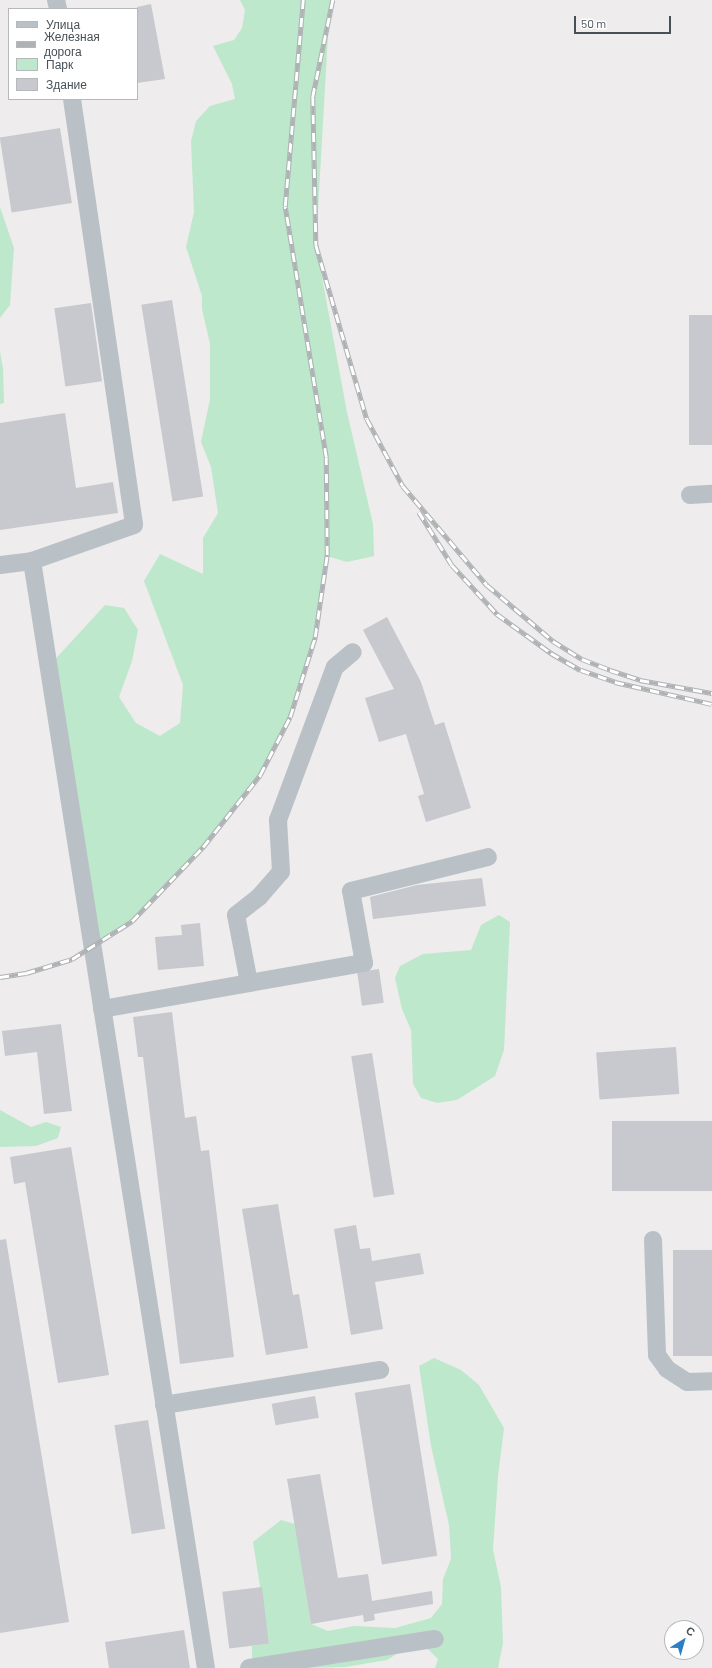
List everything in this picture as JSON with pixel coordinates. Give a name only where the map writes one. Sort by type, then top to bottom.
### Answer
[{"type":"lane","points":[[0,565],[32,561],[134,525],[72,100]]},
{"type":"lane","points":[[690,495],[712,494]]},
{"type":"lane","points":[[32,561],[206,1668]]},
{"type":"lane","points":[[249,983],[236,915],[259,897],[281,872],[278,820],[335,667],[353,652]]},
{"type":"lane","points":[[102,1009],[364,963],[351,891],[488,857]]},
{"type":"lane","points":[[653,1240],[658,1355],[667,1369],[687,1382],[712,1381]]},
{"type":"lane","points":[[164,1405],[380,1370]]},
{"type":"lane","points":[[249,1668],[435,1639]]},
{"type":"green space","points":[[240,0],[333,0],[329,18],[316,245],[347,412],[373,524],[374,556],[347,562],[327,556],[315,637],[290,717],[260,775],[203,847],[132,921],[92,946],[49,666],[105,605],[124,608],[138,630],[132,661],[119,697],[136,723],[160,736],[180,723],[183,685],[144,581],[160,554],[203,574],[203,538],[218,513],[211,467],[201,442],[210,399],[210,344],[202,309],[202,296],[186,247],[194,212],[191,141],[196,121],[210,106],[235,99],[232,84],[213,46],[234,40],[242,28],[245,10]]},
{"type":"green space","points":[[0,207],[14,248],[10,305],[0,318]]},
{"type":"green space","points":[[0,352],[3,368],[4,403],[0,404]]},
{"type":"green space","points":[[499,915],[510,922],[504,1050],[495,1076],[457,1100],[437,1103],[421,1098],[413,1084],[411,1030],[402,1009],[395,978],[400,966],[423,954],[471,950],[481,925]]},
{"type":"green space","points":[[0,1110],[31,1127],[46,1122],[61,1127],[58,1138],[36,1146],[0,1147]]},
{"type":"green space","points":[[434,1358],[461,1370],[479,1385],[504,1428],[498,1476],[493,1550],[501,1587],[503,1643],[498,1668],[435,1668],[438,1659],[428,1649],[406,1648],[387,1660],[345,1667],[305,1668],[252,1659],[252,1646],[269,1643],[253,1542],[281,1520],[295,1524],[311,1624],[328,1631],[354,1626],[395,1628],[431,1618],[442,1604],[443,1579],[451,1559],[449,1525],[431,1446],[419,1366]]},
{"type":"building","points":[[151,4],[165,79],[138,83],[137,7]]},
{"type":"building","points":[[60,128],[72,203],[12,213],[0,138]]},
{"type":"building","points":[[172,300],[203,497],[173,501],[141,305]]},
{"type":"building","points":[[91,303],[102,381],[65,386],[54,308]]},
{"type":"building","points":[[689,315],[712,315],[712,445],[689,445]]},
{"type":"building","points":[[65,413],[76,488],[113,482],[118,513],[0,530],[0,423]]},
{"type":"building","points":[[387,617],[421,682],[435,725],[444,722],[471,808],[426,822],[418,796],[424,794],[406,734],[379,742],[365,698],[394,689],[363,630]]},
{"type":"building","points":[[482,878],[486,906],[373,919],[370,897],[417,885]]},
{"type":"building","points":[[200,923],[204,966],[158,970],[155,937],[182,935],[181,925]]},
{"type":"building","points":[[379,969],[384,1003],[362,1006],[357,972]]},
{"type":"building","points":[[172,1012],[185,1118],[196,1116],[201,1151],[209,1150],[234,1357],[180,1364],[143,1057],[138,1057],[133,1017]]},
{"type":"building","points":[[61,1024],[72,1111],[44,1114],[37,1052],[5,1056],[2,1031]]},
{"type":"building","points":[[676,1047],[679,1094],[599,1099],[596,1053]]},
{"type":"building","points":[[372,1053],[394,1194],[374,1198],[351,1056]]},
{"type":"building","points":[[612,1121],[712,1121],[712,1191],[612,1191]]},
{"type":"building","points":[[71,1147],[109,1375],[58,1383],[25,1182],[14,1184],[10,1157]]},
{"type":"building","points":[[278,1204],[293,1295],[299,1294],[308,1348],[266,1355],[242,1209]]},
{"type":"building","points":[[356,1225],[360,1249],[370,1248],[372,1261],[420,1253],[424,1274],[375,1282],[383,1329],[351,1335],[334,1229]]},
{"type":"building","points":[[6,1239],[69,1622],[0,1633],[0,1240]]},
{"type":"building","points":[[673,1250],[712,1250],[712,1356],[673,1356]]},
{"type":"building","points":[[410,1384],[437,1556],[382,1565],[355,1393]]},
{"type":"building","points":[[315,1396],[319,1418],[275,1425],[272,1404]]},
{"type":"building","points":[[148,1420],[165,1529],[132,1534],[114,1425]]},
{"type":"building","points":[[320,1474],[338,1578],[368,1574],[372,1601],[432,1591],[433,1604],[374,1614],[375,1620],[364,1622],[363,1615],[311,1624],[287,1479]]},
{"type":"building","points":[[262,1587],[269,1644],[229,1648],[222,1592]]},
{"type":"building","points":[[184,1630],[190,1668],[109,1668],[105,1642]]},
{"type":"railway","points":[[0,977],[26,973],[72,959],[132,921],[203,847],[260,775],[290,717],[315,637],[327,555],[326,457],[285,206],[303,0]]},
{"type":"railway","points":[[333,0],[313,97],[316,245],[367,419],[403,486],[487,585],[553,641],[582,659],[640,680],[712,693]]},
{"type":"railway","points":[[419,512],[452,565],[497,614],[551,653],[581,670],[615,682],[712,704]]}]
